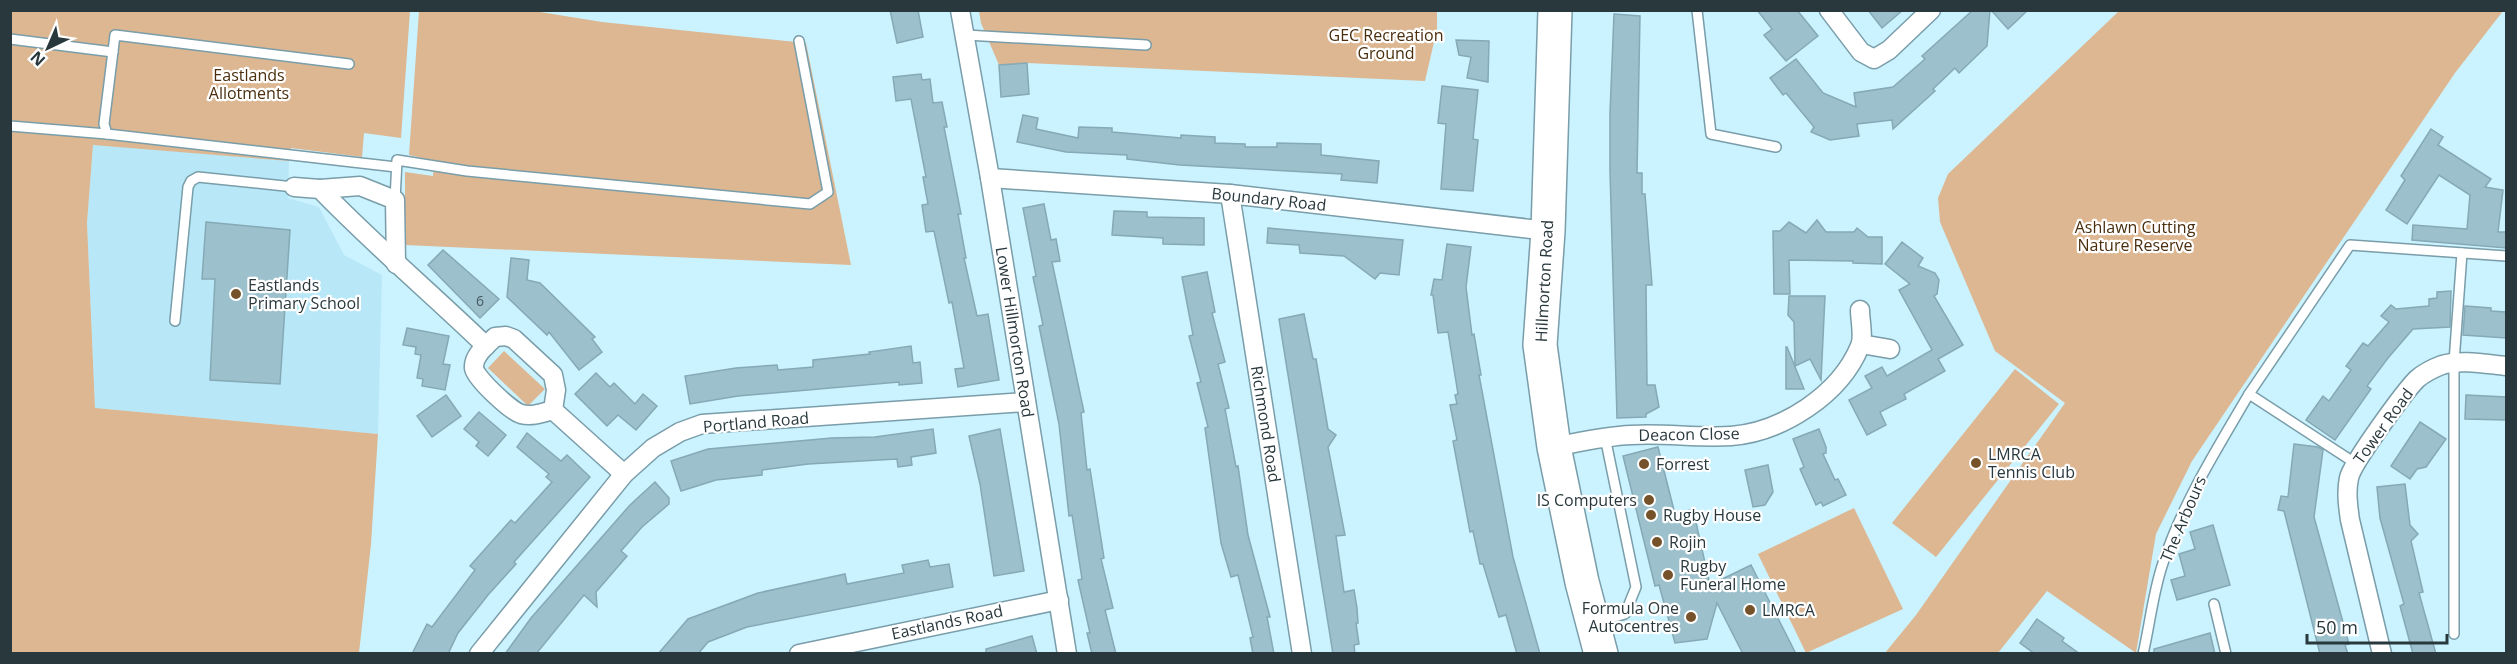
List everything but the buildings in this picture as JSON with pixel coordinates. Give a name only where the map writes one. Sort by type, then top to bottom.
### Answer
[{"type":"highway","name":"Hillmorton Road","points":[[1555,10],[1548,231],[1540,345],[1554,447],[1582,582],[1597,638]]},
{"type":"street","name":"Lower Hillmorton Road","points":[[960,10],[990,177],[1067,654]]},
{"type":"street","points":[[1829,10],[1861,52],[1874,59],[1888,50],[1931,10]]},
{"type":"street","name":"Boundary Road","points":[[990,177],[1230,194],[1548,231]]},
{"type":"street","points":[[294,187],[320,189],[360,186],[395,200],[396,264]]},
{"type":"street","points":[[320,189],[396,264],[432,294],[486,346]]},
{"type":"street","name":"Richmond Road","points":[[1230,194],[1302,654]]},
{"type":"street","points":[[1860,310],[1861,344],[1890,350]]},
{"type":"street","points":[[506,336],[514,339],[553,375],[556,390],[553,410],[535,415],[519,414],[478,377],[474,368],[477,355],[495,337],[506,336]]},
{"type":"street","name":"Deacon Close","points":[[1554,447],[1632,435],[1733,436],[1759,431],[1793,417],[1811,405],[1841,376],[1861,344]]},
{"type":"street","points":[[2454,362],[2506,366]]},
{"type":"street","name":"Tower Road","points":[[2382,654],[2350,520],[2347,498],[2349,478],[2355,463],[2418,379],[2441,366],[2454,362]]},
{"type":"street","name":"Portland Road","points":[[479,654],[624,474],[653,448],[680,432],[702,424],[1026,402]]},
{"type":"street","points":[[553,410],[624,474]]},
{"type":"street","name":"Eastlands Road","points":[[799,654],[1059,600]]},
{"type":"lane","points":[[1696,10],[1711,134],[1776,147]]},
{"type":"lane","points":[[107,134],[104,124],[115,35],[349,64]]},
{"type":"lane","points":[[966,35],[1146,45]]},
{"type":"lane","points":[[10,39],[112,52]]},
{"type":"lane","points":[[395,200],[397,160],[467,171],[810,204],[828,192],[799,41]]},
{"type":"lane","points":[[10,126],[107,134],[396,167]]},
{"type":"lane","points":[[175,321],[188,187],[191,181],[198,177],[294,187]]},
{"type":"lane","name":"The Arbours","points":[[2142,654],[2162,565],[2200,476],[2249,394],[2350,245],[2462,253]]},
{"type":"lane","points":[[2454,634],[2454,362],[2462,253],[2506,256]]},
{"type":"lane","points":[[2249,394],[2355,463]]},
{"type":"lane","points":[[1597,638],[1625,614],[1636,587],[1605,438]]},
{"type":"lane","points":[[2214,604],[2226,654]]},
{"type":"shaded area","name":"Eastlands Primary School","points":[[93,144],[289,161],[288,198],[319,207],[344,255],[382,275],[378,434],[95,408],[87,223]]},
{"type":"green space","name":"GEC Recreation Ground","points":[[1437,10],[1437,29],[1425,81],[1027,63],[999,65],[981,23],[979,11]]},
{"type":"green space","name":"Eastlands Allotments","points":[[10,11],[410,11],[401,138],[364,133],[362,157],[291,148],[289,161],[93,145],[87,223],[95,408],[378,434],[371,544],[359,653],[11,653]]},
{"type":"green space","points":[[419,11],[534,11],[602,22],[806,43],[851,265],[405,245],[405,172],[433,176],[434,161],[409,155]]},
{"type":"green space","name":"Ashlawn Cutting Nature Reserve","points":[[2119,11],[2503,11],[2455,73],[2192,461],[2156,534],[2136,653],[2047,591],[1998,653],[1885,653],[1916,615],[2065,403],[1995,351],[1940,222],[1938,198],[1948,174]]},
{"type":"green space","points":[[504,351],[545,389],[528,406],[488,368]]},
{"type":"green space","name":"LMRCA Tennis Club","points":[[2015,369],[2059,404],[1936,557],[1892,523]]},
{"type":"green space","points":[[1854,508],[1903,609],[1806,653],[1758,554]]},
{"type":"place","name":"Eastlands Primary School","points":[[236,294]]},
{"type":"place","name":"LMRCA Tennis Club","points":[[1976,463]]},
{"type":"place","name":"Forrest","points":[[1644,464]]},
{"type":"place","name":"IS Computers","points":[[1649,500]]},
{"type":"place","name":"Rugby House","points":[[1651,515]]},
{"type":"place","name":"Rojin","points":[[1657,542]]},
{"type":"place","name":"Rugby Funeral Home","points":[[1668,575]]},
{"type":"place","name":"LMRCA","points":[[1750,610]]},
{"type":"place","name":"Formula One Autocentres","points":[[1691,617]]}]
